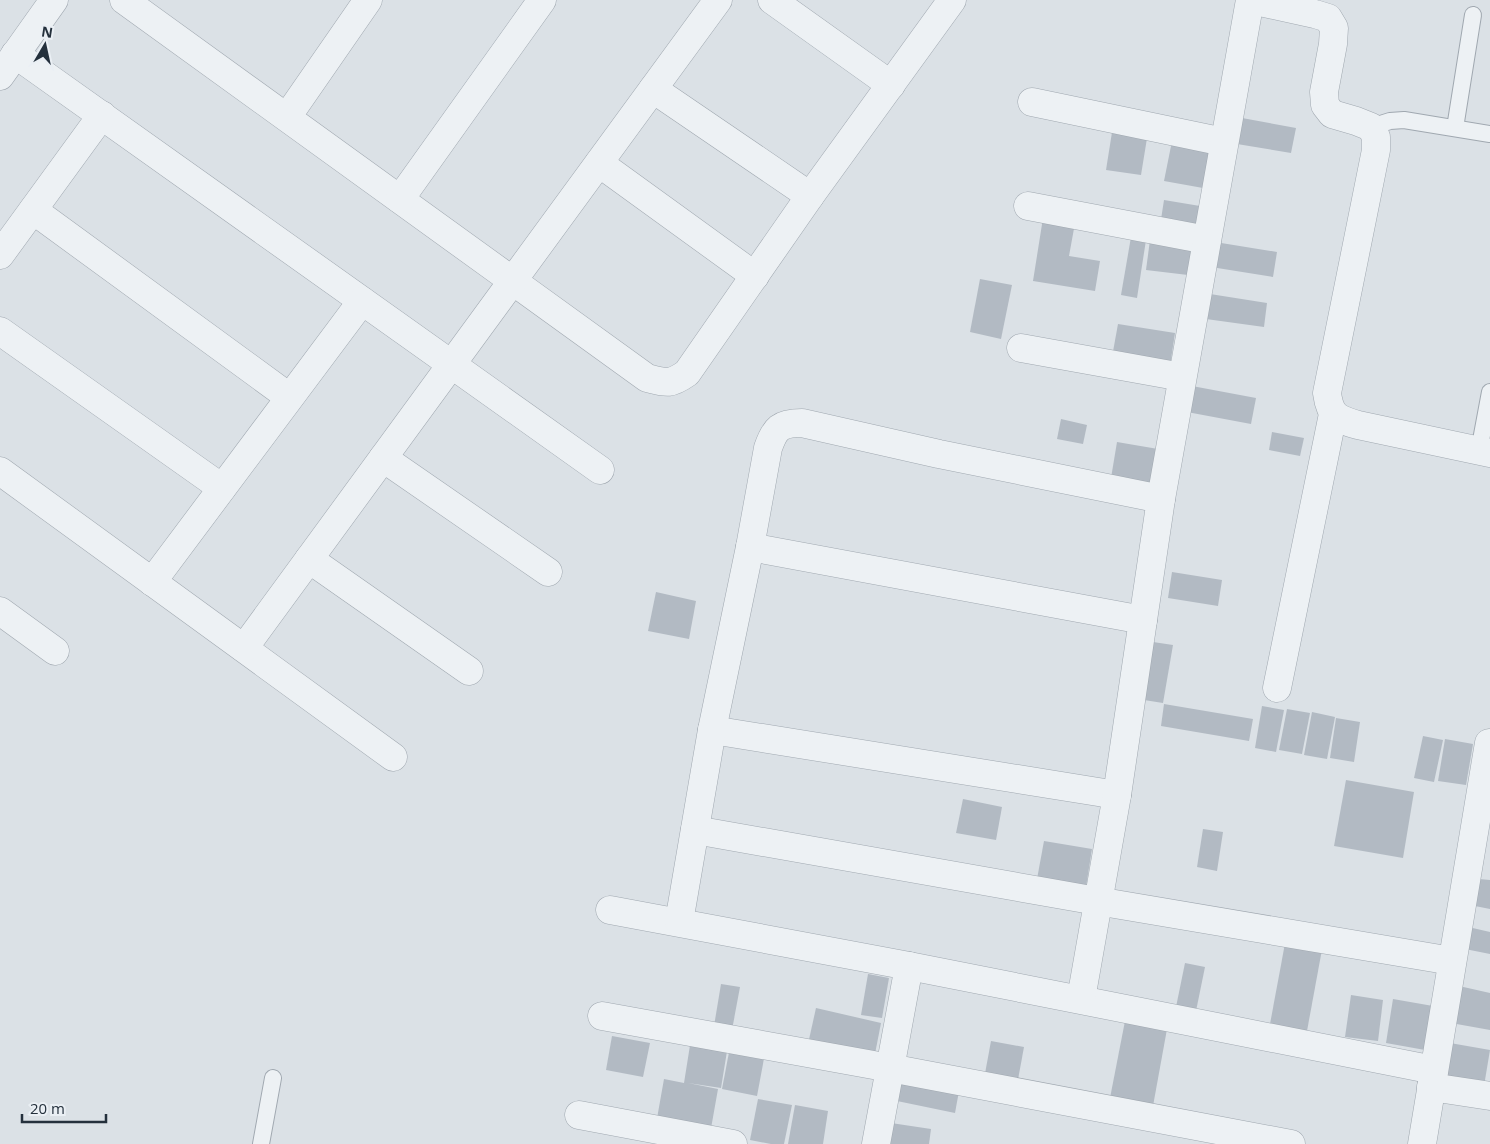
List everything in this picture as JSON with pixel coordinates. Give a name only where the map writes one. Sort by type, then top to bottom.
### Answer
[{"type":"street","points":[[54,0],[8,65],[102,115],[600,470]]},
{"type":"street","points":[[124,0],[647,378],[664,382],[676,381],[686,373],[810,196],[952,0]]},
{"type":"street","points":[[287,118],[368,0]]},
{"type":"street","points":[[400,199],[542,0]]},
{"type":"street","points":[[244,648],[718,0]]},
{"type":"street","points":[[772,0],[891,85]]},
{"type":"street","points":[[1081,1000],[1117,796],[1161,499],[1251,0],[1328,18],[1334,28],[1334,44],[1324,92],[1325,105],[1332,114],[1356,120],[1371,127],[1376,137],[1376,150],[1327,393],[1328,405],[1333,414],[1344,421],[1485,452]]},
{"type":"street","points":[[653,88],[810,196]]},
{"type":"street","points":[[1032,102],[1224,142]]},
{"type":"street","points":[[0,255],[102,115]]},
{"type":"street","points":[[598,163],[755,276]]},
{"type":"street","points":[[1028,206],[1207,240]]},
{"type":"street","points":[[33,210],[290,397]]},
{"type":"street","points":[[152,582],[362,301]]},
{"type":"street","points":[[0,331],[222,488]]},
{"type":"street","points":[[1021,348],[1182,377]]},
{"type":"street","points":[[1277,688],[1333,414]]},
{"type":"street","points":[[679,922],[712,730],[750,548],[768,448],[773,433],[786,423],[802,423],[939,454],[1161,499]]},
{"type":"street","points":[[383,458],[548,572]]},
{"type":"street","points":[[0,471],[393,758]]},
{"type":"street","points":[[750,548],[1143,620]]},
{"type":"street","points":[[309,559],[469,671]]},
{"type":"street","points":[[0,610],[55,651]]},
{"type":"street","points":[[712,730],[1117,796]]},
{"type":"street","points":[[1422,1144],[1488,743]]},
{"type":"street","points":[[695,830],[1452,961]]},
{"type":"street","points":[[610,910],[1081,1000],[1432,1078],[1490,1096]]},
{"type":"street","points":[[876,1144],[910,966]]},
{"type":"street","points":[[602,1016],[1291,1144]]},
{"type":"street","points":[[579,1115],[733,1144]]},
{"type":"lane","points":[[1455,128],[1473,15]]},
{"type":"lane","points":[[1371,127],[1390,121],[1404,120],[1490,134]]},
{"type":"lane","points":[[1485,452],[1490,392]]},
{"type":"lane","points":[[261,1144],[273,1078]]},
{"type":"building","points":[[1242,118],[1296,128],[1291,153],[1237,144]]},
{"type":"building","points":[[1113,126],[1148,132],[1141,175],[1106,170]]},
{"type":"building","points":[[1172,141],[1210,148],[1203,188],[1164,181]]},
{"type":"building","points":[[1164,200],[1200,206],[1195,232],[1160,226]]},
{"type":"building","points":[[1043,218],[1075,223],[1069,256],[1100,261],[1095,291],[1033,281]]},
{"type":"building","points":[[1131,237],[1146,240],[1137,298],[1121,295]]},
{"type":"building","points":[[1150,240],[1192,246],[1188,275],[1146,270]]},
{"type":"building","points":[[1215,242],[1277,252],[1273,277],[1211,267]]},
{"type":"building","points":[[980,279],[1012,285],[1001,339],[970,332]]},
{"type":"building","points":[[1210,294],[1267,303],[1264,327],[1206,319]]},
{"type":"building","points":[[1118,324],[1175,333],[1170,366],[1112,357]]},
{"type":"building","points":[[1192,386],[1256,398],[1251,424],[1187,412]]},
{"type":"building","points":[[1061,419],[1087,425],[1083,444],[1057,439]]},
{"type":"building","points":[[1272,432],[1304,438],[1300,456],[1269,450]]},
{"type":"building","points":[[1117,442],[1158,449],[1151,491],[1110,484]]},
{"type":"building","points":[[1172,572],[1222,580],[1218,606],[1168,598]]},
{"type":"building","points":[[656,592],[696,601],[689,639],[648,631]]},
{"type":"building","points":[[1153,642],[1173,645],[1163,703],[1144,700]]},
{"type":"building","points":[[1164,704],[1253,719],[1249,741],[1161,726]]},
{"type":"building","points":[[1262,706],[1284,710],[1276,752],[1255,748]]},
{"type":"building","points":[[1287,709],[1310,713],[1302,754],[1279,750]]},
{"type":"building","points":[[1312,712],[1335,717],[1327,759],[1304,755]]},
{"type":"building","points":[[1336,718],[1360,722],[1354,762],[1330,758]]},
{"type":"building","points":[[1423,736],[1443,740],[1434,782],[1414,778]]},
{"type":"building","points":[[1445,739],[1473,744],[1466,785],[1438,781]]},
{"type":"building","points":[[1346,780],[1414,792],[1403,858],[1334,846]]},
{"type":"building","points":[[963,799],[1002,807],[996,840],[956,833]]},
{"type":"building","points":[[1203,829],[1223,832],[1217,871],[1197,867]]},
{"type":"building","points":[[1044,841],[1092,849],[1086,887],[1037,879]]},
{"type":"building","points":[[1479,879],[1490,880],[1490,909],[1475,906]]},
{"type":"building","points":[[1464,926],[1490,932],[1490,954],[1460,948]]},
{"type":"building","points":[[1286,938],[1323,944],[1307,1031],[1270,1024]]},
{"type":"building","points":[[1185,963],[1205,967],[1196,1011],[1176,1007]]},
{"type":"building","points":[[868,974],[889,978],[882,1018],[861,1015]]},
{"type":"building","points":[[721,984],[740,987],[732,1030],[714,1026]]},
{"type":"building","points":[[1459,986],[1490,993],[1490,1030],[1451,1023]]},
{"type":"building","points":[[1351,995],[1383,1000],[1378,1041],[1345,1037]]},
{"type":"building","points":[[1393,999],[1433,1006],[1425,1050],[1386,1043]]},
{"type":"building","points":[[816,1008],[881,1023],[874,1059],[808,1044]]},
{"type":"building","points":[[1125,1021],[1167,1029],[1153,1106],[1110,1098]]},
{"type":"building","points":[[612,1036],[650,1043],[643,1077],[606,1070]]},
{"type":"building","points":[[691,1039],[728,1045],[721,1088],[688,1083],[718,1089],[710,1134],[656,1124],[664,1079],[684,1083]]},
{"type":"building","points":[[991,1041],[1024,1047],[1017,1085],[984,1079]]},
{"type":"building","points":[[1450,1043],[1490,1050],[1484,1086],[1444,1078]]},
{"type":"building","points":[[730,1047],[765,1053],[757,1096],[722,1089]]},
{"type":"building","points":[[901,1079],[959,1091],[955,1113],[897,1101]]},
{"type":"building","points":[[758,1099],[792,1105],[784,1144],[771,1144],[750,1140]]},
{"type":"building","points":[[795,1105],[828,1111],[823,1144],[788,1144]]},
{"type":"building","points":[[891,1123],[931,1129],[929,1144],[888,1144]]}]
